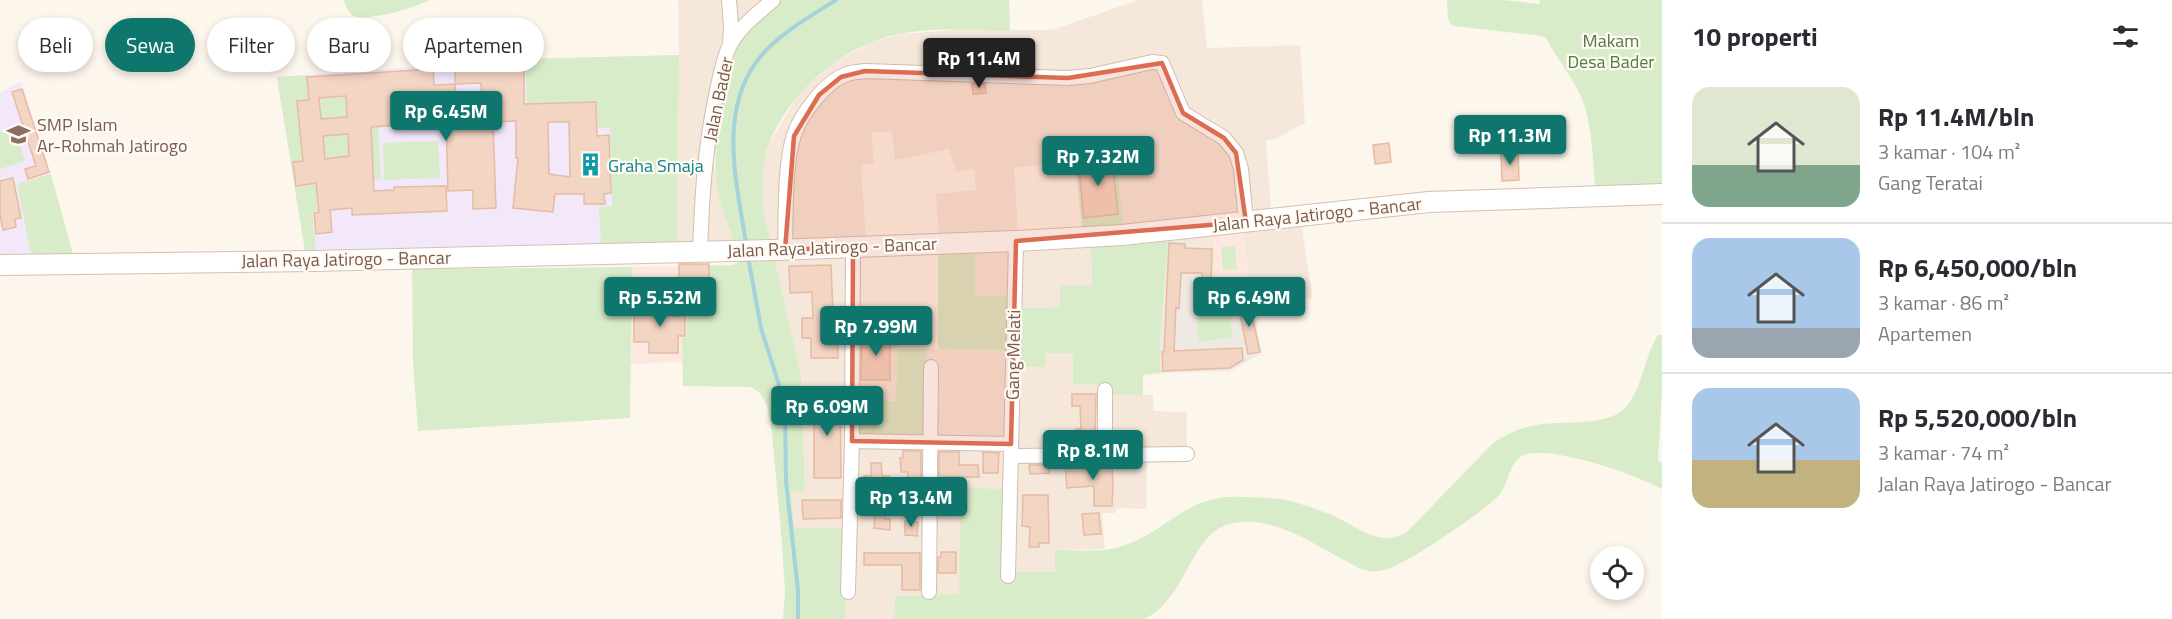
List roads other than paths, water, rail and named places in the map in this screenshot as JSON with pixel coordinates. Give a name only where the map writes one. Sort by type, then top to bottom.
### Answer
[{"type":"main road","name":"Jalan Raya Jatirogo - Bancar","points":[[0,265],[314,261],[780,250],[1016,241],[1122,235],[1429,202],[1662,194]]},
{"type":"street","points":[[729,0],[730,47]]},
{"type":"street","name":"Jalan Bader","points":[[705,251],[704,175],[709,128],[719,78],[730,47],[743,27],[773,0]]},
{"type":"street","points":[[780,250],[794,136],[819,95],[834,81],[848,74],[865,71],[1068,78],[1090,76],[1152,62],[1162,63],[1183,113],[1224,138],[1236,153],[1240,161],[1246,222]]},
{"type":"street","name":"Gang Melati","points":[[1008,576],[1016,241]]},
{"type":"street","points":[[848,592],[852,441],[853,247]]},
{"type":"street","points":[[929,592],[931,367]]},
{"type":"street","points":[[1105,390],[1105,455]]},
{"type":"street","points":[[852,441],[930,443],[1105,455],[1187,454]]},
{"type":"waterway","points":[[746,243],[733,150],[734,126],[745,81],[757,61],[774,43],[836,0]]},
{"type":"waterway","points":[[748,257],[761,328],[785,404],[786,481],[798,591],[798,619]]},
{"type":"place","name":"SMP Islam Ar-Rohmah Jatirogo","points":[[19,134]]},
{"type":"place","name":"Graha Smaja","points":[[590,165]]},
{"type":"park label","name":"Makam Desa Bader","points":[[1611,50]]}]
